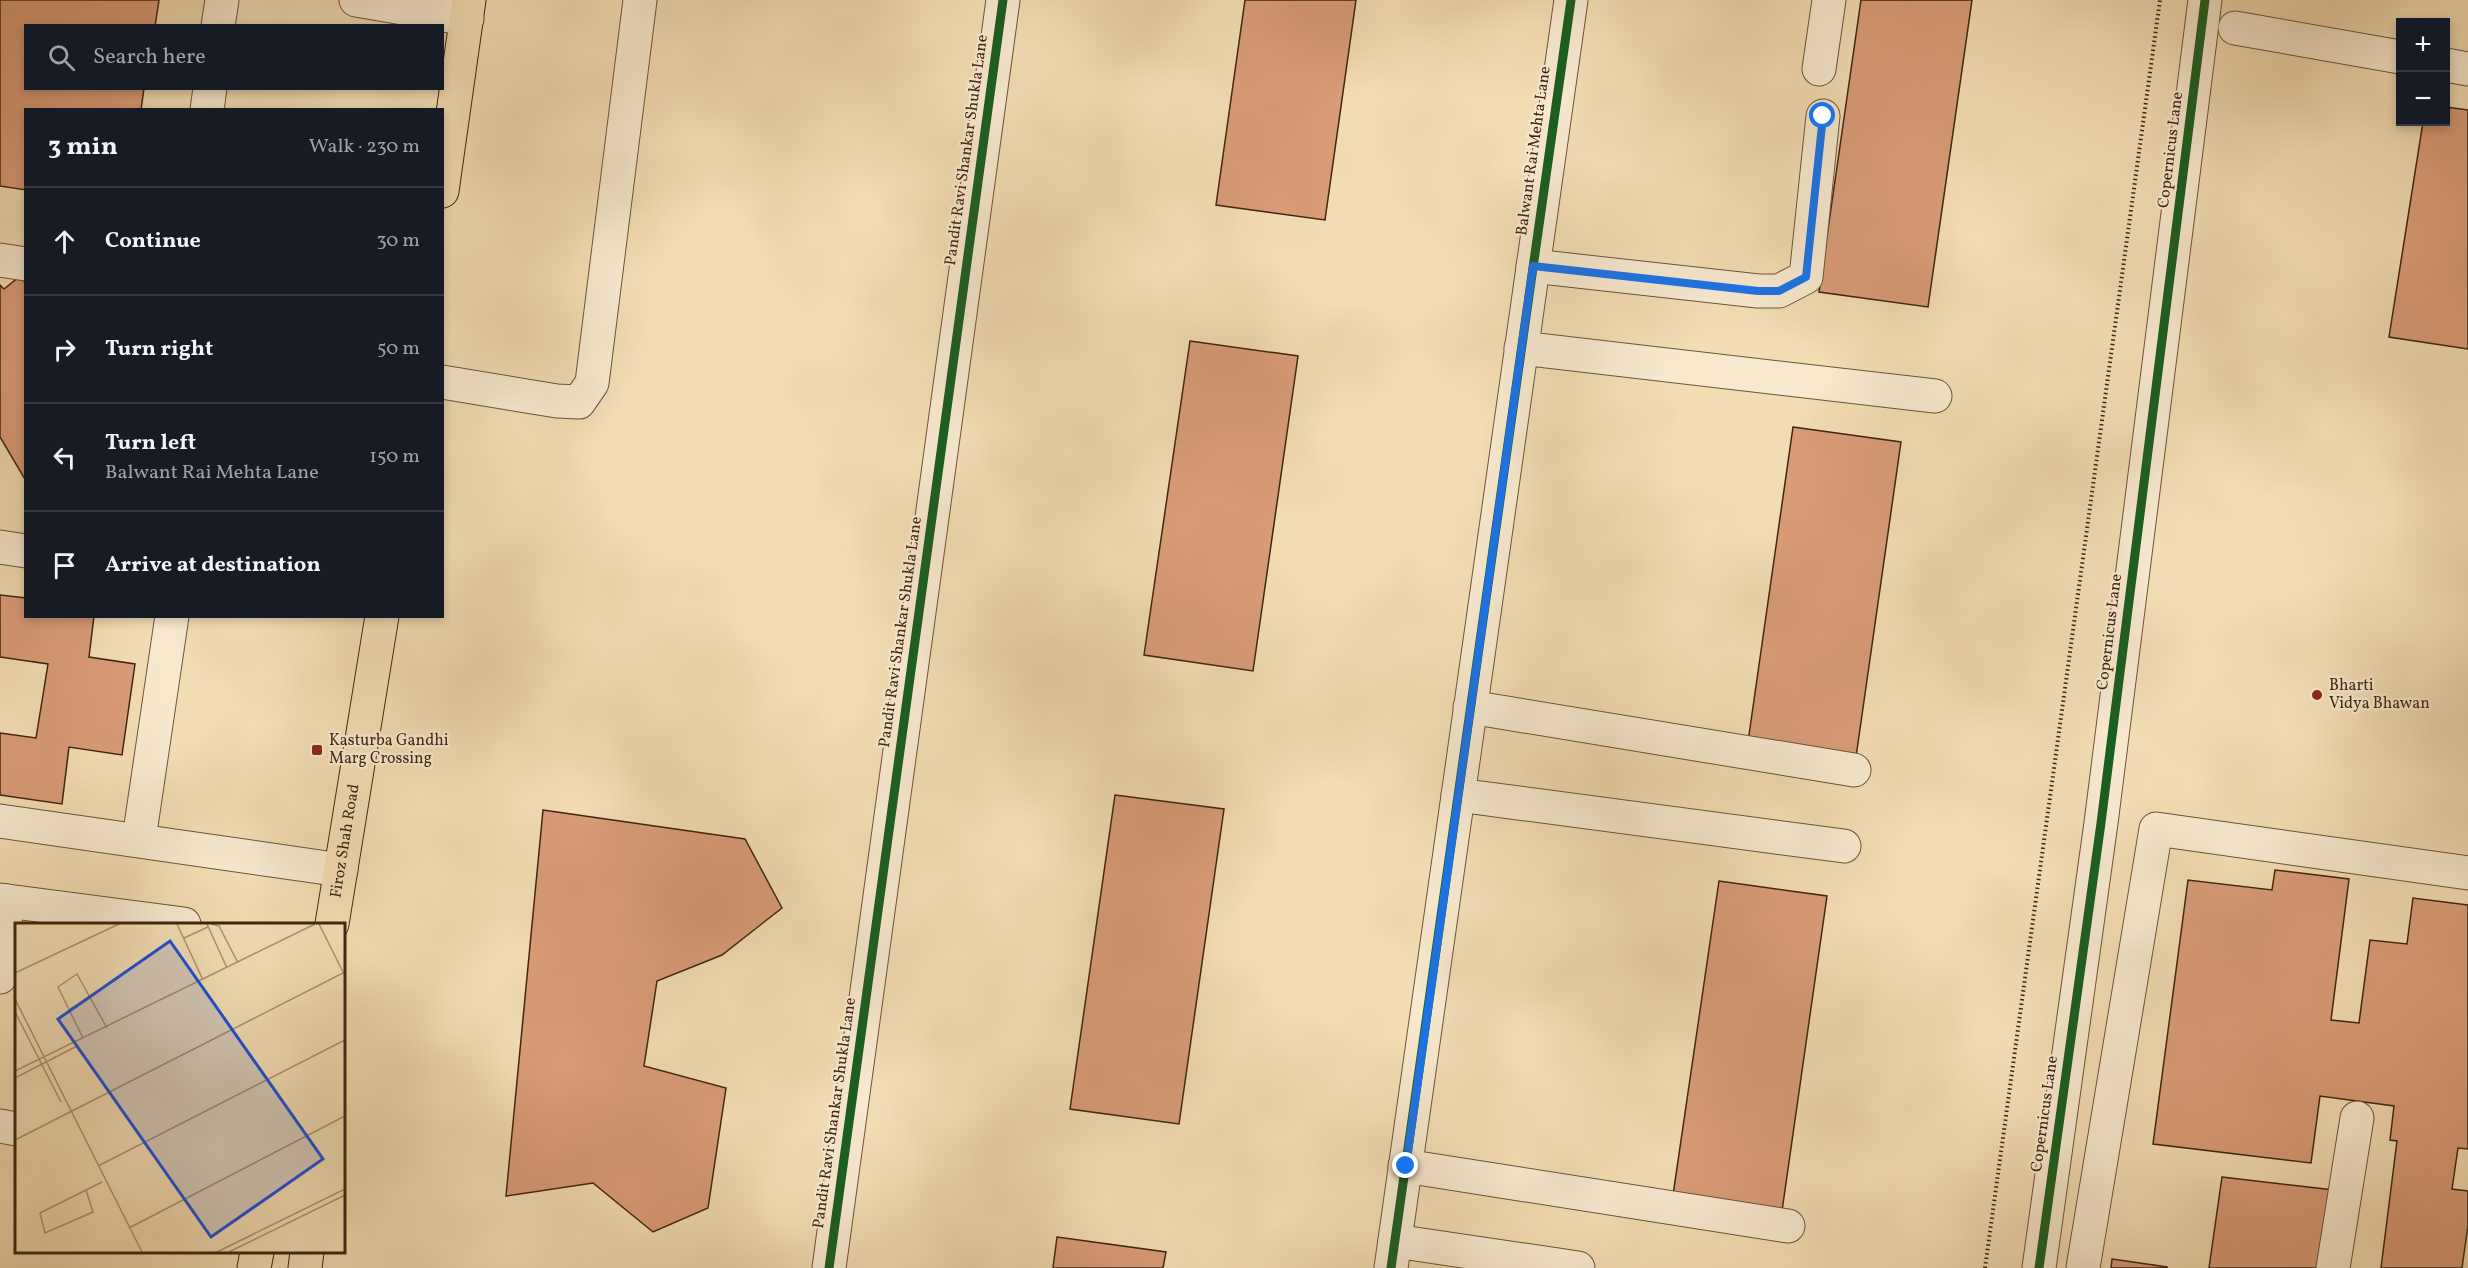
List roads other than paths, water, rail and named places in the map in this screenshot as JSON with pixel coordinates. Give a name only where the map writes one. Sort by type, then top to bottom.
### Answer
[{"type":"main road","points":[[444,177],[468,9]]},
{"type":"main road","name":"Firoz Shah Road","points":[[332,923],[382,618]]},
{"type":"main road","points":[[254,1268],[256,1253]]},
{"type":"main road","points":[[305,1268],[307,1253]]},
{"type":"street","points":[[218,24],[222,0]]},
{"type":"street","points":[[356,0],[468,9]]},
{"type":"street","points":[[444,382],[557,401],[579,402],[592,383],[640,0]]},
{"type":"street","name":"Pandit Ravi Shankar Shukla Lane","points":[[829,1268],[1003,0]]},
{"type":"street","name":"Balwant Rai Mehta Lane","points":[[1393,1255],[1571,0]]},
{"type":"street","points":[[1819,69],[1830,0]]},
{"type":"street","name":"Copernicus Lane","points":[[2039,1268],[2099,834],[2205,0]]},
{"type":"street","points":[[2235,28],[2396,56]]},
{"type":"street","points":[[2450,66],[2468,69]]},
{"type":"street","points":[[207,108],[210,90]]},
{"type":"street","points":[[1533,266],[1758,291],[1779,291],[1806,277],[1823,116]]},
{"type":"street","points":[[0,260],[24,264]]},
{"type":"street","points":[[1521,348],[1935,396]]},
{"type":"street","points":[[0,547],[24,551]]},
{"type":"street","points":[[139,839],[172,618]]},
{"type":"street","points":[[1470,707],[1854,770]]},
{"type":"street","points":[[1458,795],[1844,846]]},
{"type":"street","points":[[0,821],[139,839],[341,870]]},
{"type":"street","points":[[2083,1268],[2145,828],[2468,873]]},
{"type":"street","points":[[0,977],[3,901],[176,923]]},
{"type":"street","points":[[2334,1268],[2357,1118]]},
{"type":"street","points":[[0,1126],[15,1129]]},
{"type":"street","points":[[1406,1166],[1788,1226]]},
{"type":"street","points":[[1393,1255],[1578,1268]]},
{"type":"place","name":"Bharti Vidya Bhawan","points":[[2317,695]]},
{"type":"place","name":"Kasturba Gandhi Marg Crossing","points":[[317,750]]}]
